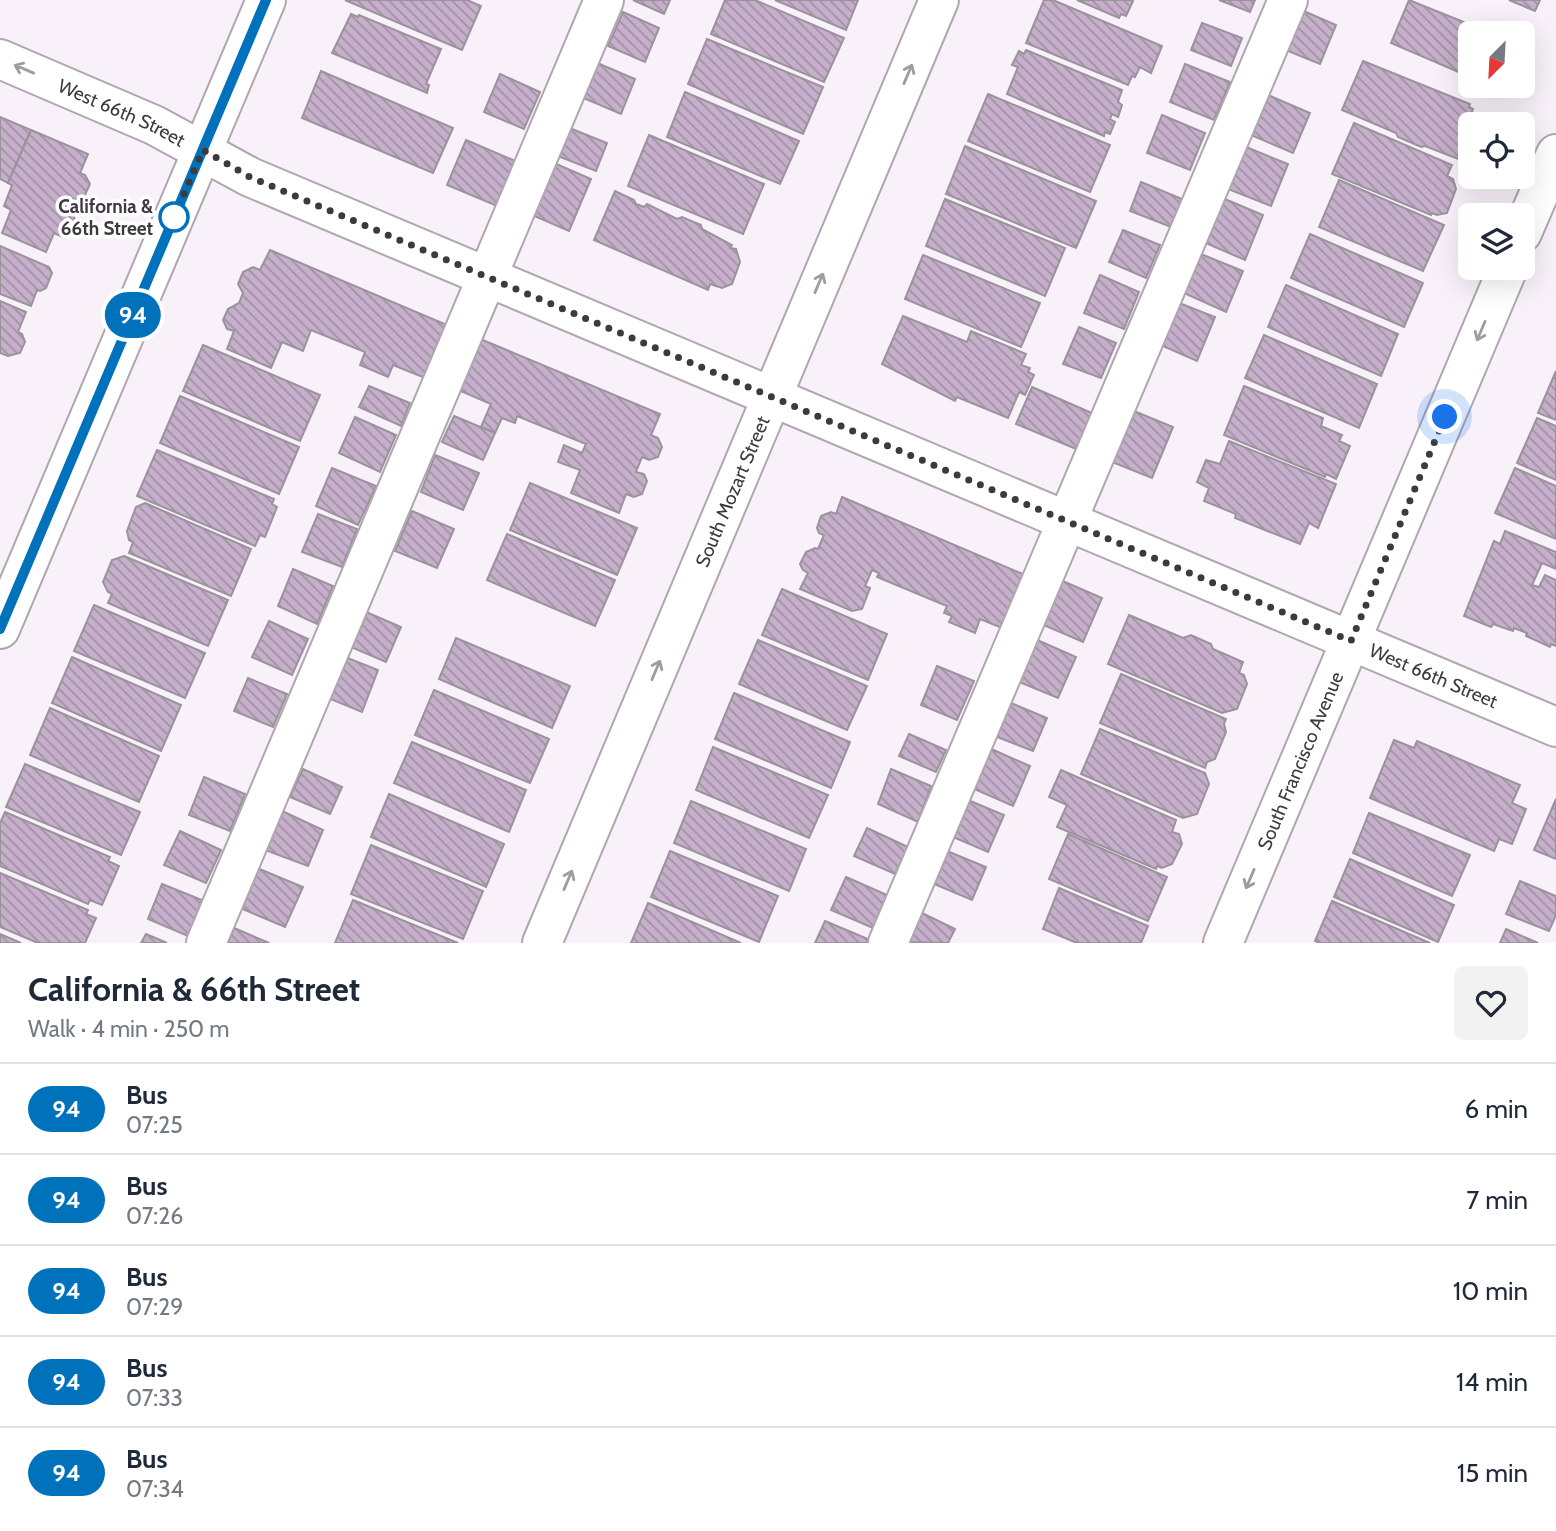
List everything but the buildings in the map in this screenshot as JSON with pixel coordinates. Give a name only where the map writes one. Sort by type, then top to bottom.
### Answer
[{"type":"street","points":[[0,629],[266,0]]},
{"type":"street","points":[[206,943],[604,0]]},
{"type":"street","name":"South Mozart Street","points":[[542,943],[939,0]]},
{"type":"street","points":[[888,943],[1288,0]]},
{"type":"street","name":"West 66th Street","points":[[0,59],[155,125],[250,177],[1556,727]]},
{"type":"street","points":[[1535,203],[1556,154]]},
{"type":"street","name":"South Francisco Avenue","points":[[1223,943],[1503,280]]},
{"type":"bus line","name":"94","points":[[0,629],[266,0]]},
{"type":"place","name":"California & 66th Street","points":[[174,217]]},
{"type":"route","points":[[174,217],[203,150],[250,177],[1351,641],[1445,417]]}]
